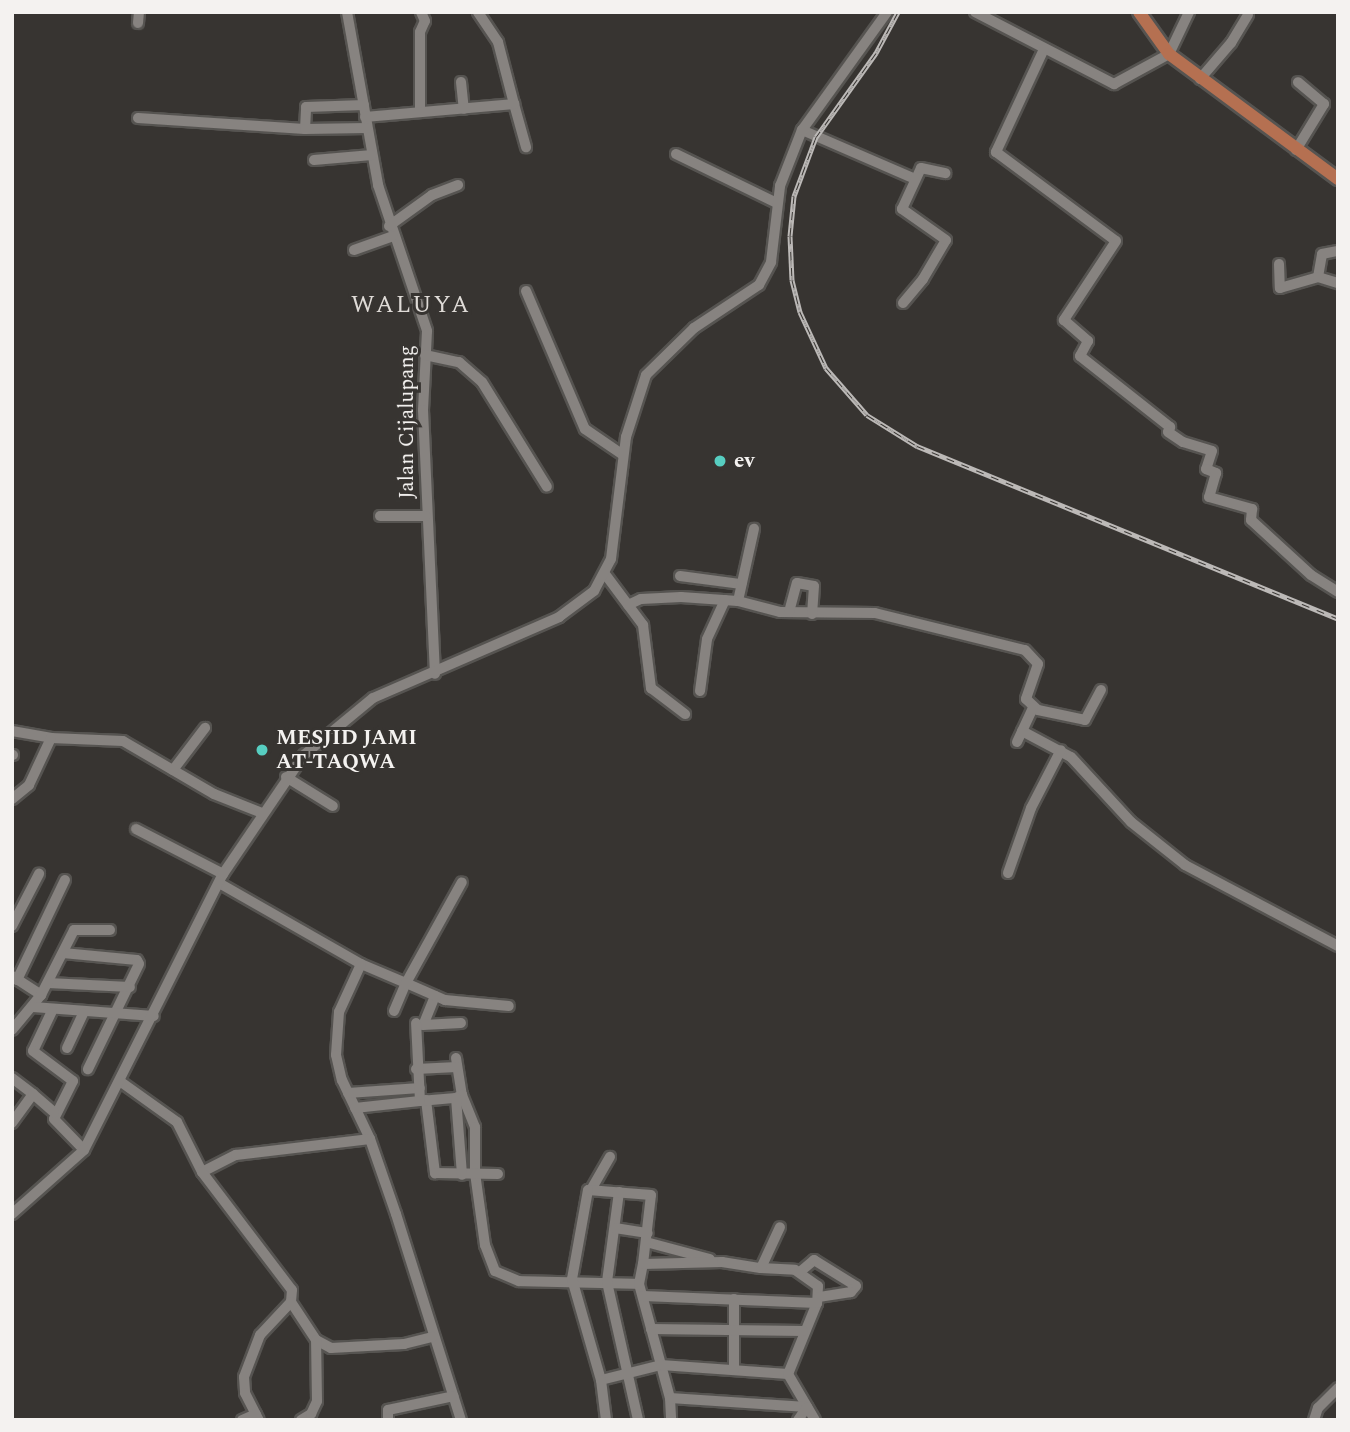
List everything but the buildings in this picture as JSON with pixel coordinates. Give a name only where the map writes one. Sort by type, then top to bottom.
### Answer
[{"type":"main road","points":[[1139,12],[1168,54],[1338,179]]},
{"type":"street","name":"Jalan Cijalupang","points":[[347,12],[372,155],[391,231],[420,302],[427,331],[426,516],[435,674]]},
{"type":"street","points":[[420,111],[420,31],[425,21],[421,12]]},
{"type":"street","points":[[478,12],[498,42],[526,147]]},
{"type":"street","points":[[12,1214],[84,1150],[121,1082],[221,878],[286,777],[309,749],[365,703],[559,617],[587,597],[605,574],[611,559],[623,455],[638,393],[651,369],[694,328],[759,285],[771,262],[787,150],[887,12]]},
{"type":"street","points":[[975,12],[1114,84],[1168,54],[1189,12]]},
{"type":"street","points":[[1200,79],[1231,43],[1248,15]]},
{"type":"street","points":[[1044,49],[996,152],[1116,241],[1063,320],[1088,341],[1080,356],[1170,427],[1168,432],[1212,451],[1206,469],[1216,473],[1209,497],[1252,509],[1251,520],[1311,575],[1338,592]]},
{"type":"street","points":[[461,82],[464,109]]},
{"type":"street","points":[[1296,150],[1324,104],[1298,82]]},
{"type":"street","points":[[305,129],[306,107],[364,104]]},
{"type":"street","points":[[138,118],[305,129],[366,123],[420,111],[514,104]]},
{"type":"street","points":[[802,130],[915,179]]},
{"type":"street","points":[[676,154],[778,203]]},
{"type":"street","points":[[314,160],[372,155]]},
{"type":"street","points":[[902,303],[946,242],[902,211],[922,167],[945,173]]},
{"type":"street","points":[[354,250],[391,231],[432,195],[458,185]]},
{"type":"street","points":[[1318,277],[1322,254],[1338,251]]},
{"type":"street","points":[[1279,264],[1280,288],[1318,277],[1338,283]]},
{"type":"street","points":[[526,291],[585,429],[623,455]]},
{"type":"street","points":[[425,355],[459,362],[482,382],[547,487]]},
{"type":"street","points":[[380,516],[426,516]]},
{"type":"street","points":[[738,601],[754,529]]},
{"type":"street","points":[[605,574],[645,628],[645,666],[651,688],[685,714]]},
{"type":"street","points":[[680,576],[741,584]]},
{"type":"street","points":[[789,612],[797,583],[814,586],[812,614]]},
{"type":"street","points":[[628,605],[641,599],[681,597],[738,601],[812,614],[876,613],[1025,650],[1038,664],[1026,699],[1032,708],[1085,720],[1101,690]]},
{"type":"street","points":[[700,691],[707,639],[725,600]]},
{"type":"street","points":[[1032,708],[1020,736],[1061,750],[1156,845],[1230,892],[1261,902],[1338,946]]},
{"type":"street","points":[[173,770],[205,728]]},
{"type":"street","points":[[12,731],[51,738],[123,741],[214,794],[262,813]]},
{"type":"street","points":[[12,799],[29,785],[51,738]]},
{"type":"street","points":[[1008,873],[1031,808],[1061,750]]},
{"type":"street","points":[[286,777],[332,807]]},
{"type":"street","points":[[136,829],[361,964],[435,996],[509,1006]]},
{"type":"street","points":[[12,926],[39,874]]},
{"type":"street","points":[[41,995],[15,978],[65,880]]},
{"type":"street","points":[[394,1011],[405,983],[462,882]]},
{"type":"street","points":[[33,1007],[74,930],[110,930]]},
{"type":"street","points":[[63,953],[136,960],[139,967],[88,1069]]},
{"type":"street","points":[[361,964],[345,995],[337,1030],[337,1055],[348,1093],[370,1139],[461,1420]]},
{"type":"street","points":[[48,983],[130,987]]},
{"type":"street","points":[[435,996],[423,1025],[461,1023]]},
{"type":"street","points":[[12,1030],[17,1012],[33,1007],[52,1011],[154,1016]]},
{"type":"street","points":[[52,1011],[32,1049],[73,1081],[54,1112],[55,1121],[84,1150]]},
{"type":"street","points":[[67,1048],[83,1013]]},
{"type":"street","points":[[416,1023],[416,1069],[433,1170],[440,1176],[498,1174]]},
{"type":"street","points":[[416,1069],[457,1062],[462,1175]]},
{"type":"street","points":[[12,1078],[54,1112]]},
{"type":"street","points":[[121,1082],[177,1122],[202,1172],[252,1242],[290,1283],[291,1302],[316,1340],[317,1401],[311,1414],[301,1420]]},
{"type":"street","points":[[348,1093],[419,1088]]},
{"type":"street","points":[[12,1123],[33,1094]]},
{"type":"street","points":[[355,1108],[459,1096]]},
{"type":"street","points":[[459,1096],[475,1127],[475,1173],[485,1245],[495,1270],[519,1281],[572,1279],[639,1284]]},
{"type":"street","points":[[202,1172],[236,1155],[370,1139]]},
{"type":"street","points":[[606,1420],[601,1380],[572,1279],[585,1194],[592,1188],[610,1157]]},
{"type":"street","points":[[592,1188],[651,1195],[639,1284],[670,1398],[671,1420]]},
{"type":"street","points":[[619,1192],[607,1282],[631,1373],[638,1420]]},
{"type":"street","points":[[761,1268],[780,1227]]},
{"type":"street","points":[[615,1228],[722,1262],[800,1271],[818,1286],[818,1300],[803,1331],[788,1374],[815,1420]]},
{"type":"street","points":[[643,1296],[818,1300],[851,1292],[856,1286],[816,1260],[808,1261],[800,1271]]},
{"type":"street","points":[[643,1264],[722,1262]]},
{"type":"street","points":[[734,1299],[734,1370]]},
{"type":"street","points":[[242,1420],[257,1417],[245,1393],[244,1377],[260,1335],[291,1302]]},
{"type":"street","points":[[651,1329],[803,1331]]},
{"type":"street","points":[[316,1340],[338,1349],[433,1337]]},
{"type":"street","points":[[601,1380],[661,1365],[788,1374]]},
{"type":"street","points":[[1314,1420],[1318,1408],[1338,1388]]},
{"type":"street","points":[[388,1420],[388,1410],[454,1396]]},
{"type":"street","points":[[670,1398],[807,1407]]},
{"type":"street","points":[[798,1420],[807,1407]]},
{"type":"railway","points":[[898,12],[876,53],[816,137],[794,196],[790,236],[792,280],[800,312],[826,368],[867,415],[917,446],[1338,619]]},
{"type":"place","name":"ev","points":[[720,461]]},
{"type":"place","name":"MESJID JAMI AT-TAQWA","points":[[262,750]]},
{"type":"district","name":"WALUYA","points":[[411,306]]}]
